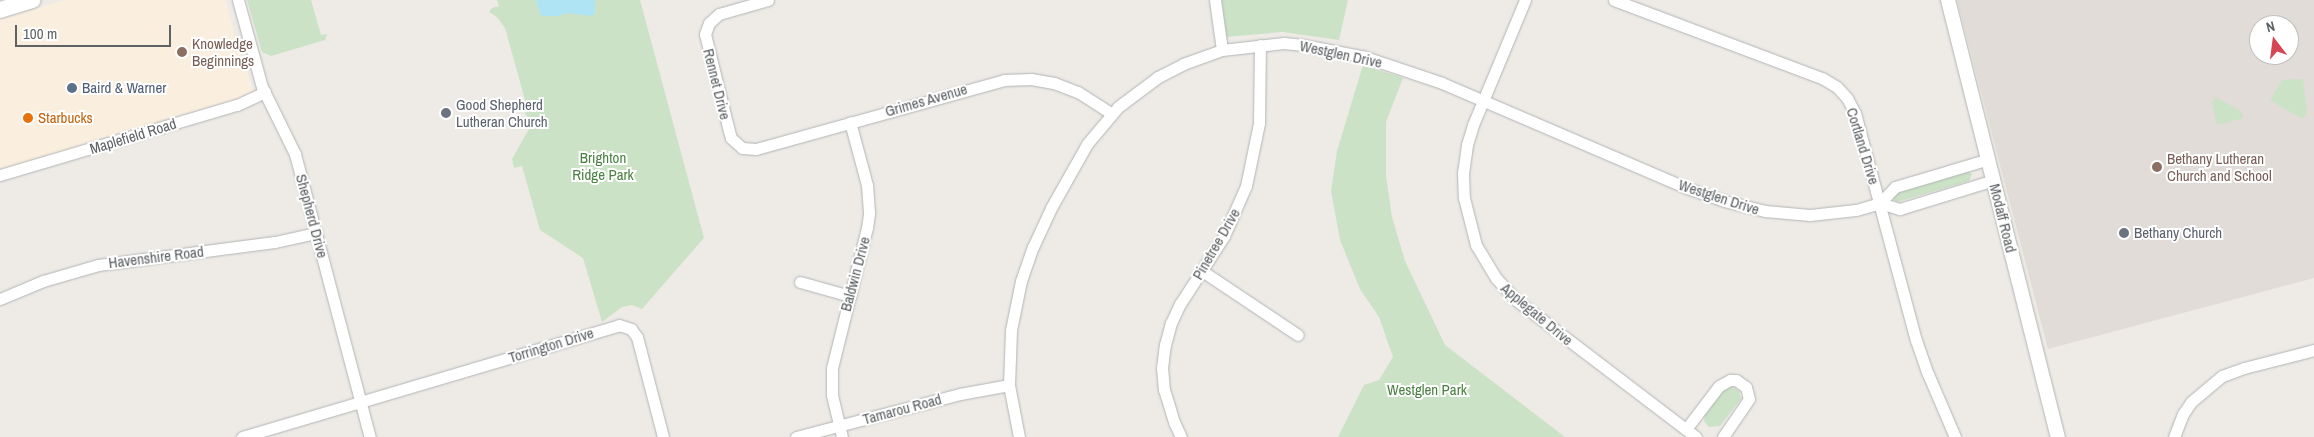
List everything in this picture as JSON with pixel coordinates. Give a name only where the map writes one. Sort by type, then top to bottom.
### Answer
[{"type":"main road","points":[[0,10],[33,0]]},
{"type":"street","name":"Shepherd Drive","points":[[238,0],[256,70],[295,154],[370,437]]},
{"type":"street","name":"Rennet Drive","points":[[737,144],[729,131],[705,34],[709,23],[719,14],[768,0]]},
{"type":"street","points":[[1215,0],[1222,50]]},
{"type":"street","name":"Applegate Drive","points":[[1526,0],[1466,145],[1463,183],[1466,211],[1471,232],[1490,268],[1506,290],[1538,319],[1696,437]]},
{"type":"street","name":"Cortland Drive","points":[[1614,0],[1822,78],[1837,87],[1848,98],[1856,112],[1916,340],[1928,374],[1955,437]]},
{"type":"street","name":"Modaff Road","points":[[1948,0],[2058,437]]},
{"type":"street","name":"Westglen Drive","points":[[1019,437],[1009,385],[1009,357],[1014,308],[1033,247],[1077,161],[1087,144],[1112,114],[1129,98],[1158,77],[1182,64],[1222,50],[1260,44],[1303,45],[1362,56],[1413,72],[1483,100],[1688,188],[1724,201],[1765,211],[1810,215],[1848,211],[1880,203],[1900,209],[1994,180]]},
{"type":"street","name":"Pinetree Drive","points":[[1181,437],[1171,415],[1164,390],[1163,357],[1171,323],[1180,304],[1224,236],[1236,211],[1254,157],[1261,99],[1260,44]]},
{"type":"street","name":"Grimes Avenue","points":[[737,144],[747,149],[756,149],[985,83],[1017,79],[1054,83],[1078,92],[1112,114]]},
{"type":"street","name":"Maplefield Road","points":[[0,175],[237,105],[265,92]]},
{"type":"street","name":"Baldwin Drive","points":[[840,431],[832,394],[832,368],[868,228],[869,213],[866,185],[850,122]]},
{"type":"street","name":"Westglen Drive","points":[[1880,203],[1895,187],[1989,159]]},
{"type":"street","name":"Havenshire Road","points":[[0,299],[43,281],[98,265],[275,242],[316,232]]},
{"type":"street","points":[[1202,271],[1298,335]]},
{"type":"street","points":[[800,282],[850,296]]},
{"type":"street","name":"Torrington Drive","points":[[362,402],[622,325],[632,329],[637,337],[663,437]]},
{"type":"street","points":[[2174,437],[2191,402],[2222,376],[2244,368],[2314,350]]},
{"type":"street","points":[[1686,429],[1719,386],[1730,380],[1736,380],[1746,387],[1749,399],[1723,437]]},
{"type":"street","name":"Tamarou Road","points":[[796,437],[840,431],[960,394],[1009,385]]},
{"type":"street","points":[[242,437],[362,402]]},
{"type":"shaded area","points":[[66,0],[226,0],[237,45],[256,98],[0,174],[0,19]]},
{"type":"shaded area","name":"Bethany Lutheran Church and School","points":[[1957,0],[2314,0],[2314,278],[2048,349]]},
{"type":"green space","points":[[247,0],[311,0],[321,35],[327,34],[325,40],[271,56],[262,52]]},
{"type":"green space","name":"Brighton Ridge Park","points":[[497,0],[640,0],[704,238],[642,309],[632,305],[622,307],[602,322],[583,258],[540,230],[522,166],[514,168],[512,159],[533,122],[525,114],[527,107],[505,28],[497,17],[489,12],[492,8],[499,6]]},
{"type":"green space","points":[[1222,0],[1348,0],[1339,40],[1282,32],[1226,37]]},
{"type":"green space","name":"Westglen Park","points":[[1363,65],[1403,78],[1386,122],[1386,176],[1392,217],[1405,261],[1445,345],[1565,437],[1338,437],[1364,385],[1379,380],[1393,357],[1379,317],[1360,289],[1340,240],[1331,191],[1337,151]]},
{"type":"green space","points":[[2303,79],[2307,113],[2302,119],[2270,100],[2282,80]]},
{"type":"green space","points":[[2216,97],[2242,112],[2243,118],[2217,125],[2212,103]]},
{"type":"green space","points":[[1967,170],[1972,174],[1969,181],[1897,202],[1892,198],[1893,193]]},
{"type":"green space","points":[[1731,386],[1739,391],[1741,399],[1720,426],[1709,427],[1704,421],[1705,414],[1724,389]]},
{"type":"water","points":[[536,0],[595,0],[595,13],[592,16],[567,13],[559,16],[543,16],[540,14]]},
{"type":"place","name":"Knowledge Beginnings","points":[[182,52]]},
{"type":"place","name":"Baird & Warner","points":[[72,88]]},
{"type":"place","name":"Good Shepherd Lutheran Church","points":[[446,113]]},
{"type":"place","name":"Starbucks","points":[[28,118]]},
{"type":"place","name":"Bethany Lutheran Church and School","points":[[2157,167]]},
{"type":"place","name":"Bethany Church","points":[[2124,233]]}]
